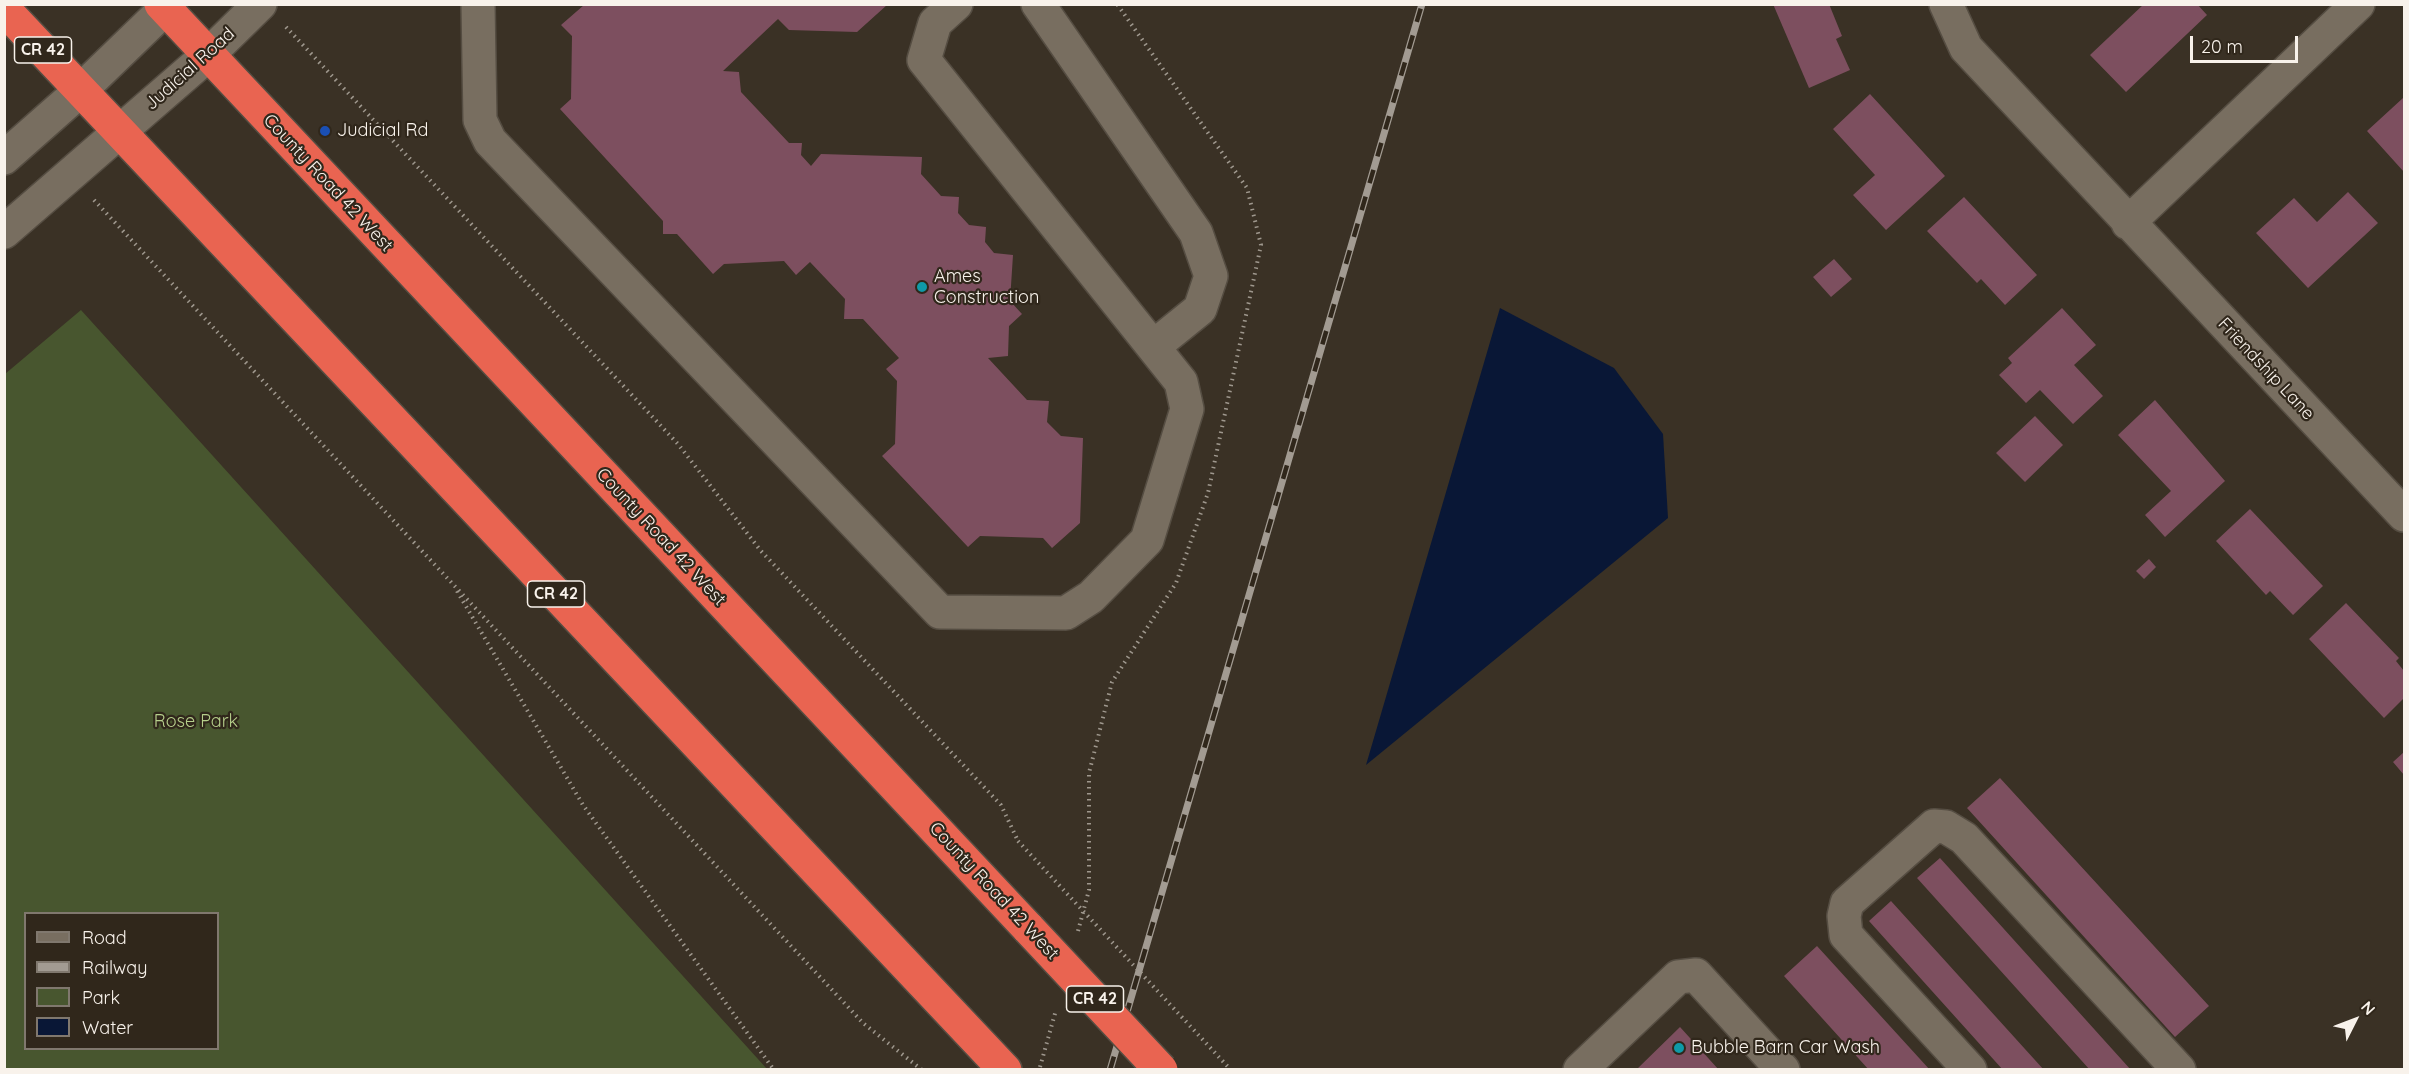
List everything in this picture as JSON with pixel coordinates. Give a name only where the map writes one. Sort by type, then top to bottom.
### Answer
[{"type":"highway","name":"County Road 42 West","points":[[166,6],[208,55],[1161,1070]]},
{"type":"highway","name":"CR 42","points":[[4,9],[999,1063]]},
{"type":"street","points":[[478,4],[480,120],[490,141],[940,612],[1066,613],[1091,597],[1147,540],[1187,410],[1181,382],[924,60],[935,23],[956,4]]},
{"type":"street","points":[[1038,4],[1196,233],[1211,276],[1200,309],[1153,347]]},
{"type":"street","name":"Friendship Lane","points":[[1946,4],[1966,48],[2404,515]]},
{"type":"street","points":[[2128,223],[2358,4]]},
{"type":"street","points":[[4,158],[81,90],[166,6]]},
{"type":"street","name":"Judicial Road","points":[[4,232],[208,55],[270,13]]},
{"type":"street","points":[[1970,1070],[1846,935],[1844,916],[1847,903],[1934,826],[1946,827],[1964,838],[2179,1070]]},
{"type":"street","points":[[1580,1070],[1678,977],[1696,975],[1783,1070]]},
{"type":"path","points":[[270,13],[678,444],[761,552],[1001,805],[1018,841],[1232,1070]]},
{"type":"path","points":[[68,176],[115,222],[863,1023],[922,1070]]},
{"type":"path","points":[[452,583],[583,805],[774,1070]]},
{"type":"green space","name":"Rose Park","points":[[81,310],[767,1069],[5,1069],[5,374]]},
{"type":"water","points":[[1500,308],[1614,368],[1663,434],[1668,518],[1366,765]]},
{"type":"building","points":[[1773,4],[1829,4],[1842,36],[1836,39],[1850,70],[1809,88]]},
{"type":"building","points":[[2144,4],[2197,4],[2207,15],[2126,92],[2090,55]]},
{"type":"building","name":"Ames Construction","points":[[584,5],[887,5],[857,32],[789,30],[778,19],[723,71],[739,72],[741,92],[789,143],[802,143],[801,155],[811,166],[821,154],[922,157],[921,174],[941,196],[959,197],[958,213],[969,225],[986,227],[985,242],[994,253],[1013,255],[1010,301],[1022,314],[1009,326],[1008,356],[988,358],[1027,400],[1049,401],[1047,422],[1061,436],[1083,438],[1080,523],[1052,548],[1043,538],[980,536],[968,547],[882,456],[895,444],[897,381],[886,369],[899,358],[863,319],[844,319],[845,299],[810,262],[796,275],[784,261],[724,264],[713,274],[677,234],[663,234],[663,221],[560,109],[571,99],[572,36],[561,25]]},
{"type":"building","points":[[1870,94],[1945,176],[1886,230],[1853,195],[1875,175],[1833,129]]},
{"type":"building","points":[[2403,98],[2404,100],[2404,172],[2367,131]]},
{"type":"building","points":[[2348,192],[2378,223],[2308,288],[2256,233],[2294,198],[2317,222]]},
{"type":"building","points":[[1964,197],[2037,275],[2005,305],[1981,279],[1977,283],[1927,231]]},
{"type":"building","points":[[1834,259],[1852,279],[1831,297],[1813,277]]},
{"type":"building","points":[[2062,308],[2096,345],[2074,365],[2103,396],[2073,424],[2040,390],[2026,403],[1999,375],[2012,363],[2008,358]]},
{"type":"building","points":[[2155,400],[2225,481],[2165,537],[2145,515],[2171,491],[2118,435]]},
{"type":"building","points":[[2035,416],[2063,445],[2025,482],[1996,453]]},
{"type":"building","points":[[2250,509],[2323,586],[2293,615],[2270,591],[2266,595],[2216,541]]},
{"type":"building","points":[[2149,559],[2156,567],[2144,579],[2136,571]]},
{"type":"building","points":[[2346,603],[2399,658],[2396,661],[2404,671],[2404,698],[2384,718],[2309,639]]},
{"type":"building","points":[[2404,752],[2404,775],[2393,762]]},
{"type":"building","points":[[2000,778],[2209,1006],[2175,1037],[1967,808]]},
{"type":"building","points":[[1940,858],[2131,1070],[2090,1070],[1917,878]]},
{"type":"building","points":[[1891,901],[2044,1070],[2003,1070],[1869,921]]},
{"type":"building","points":[[1817,946],[1930,1070],[1869,1070],[1784,976]]},
{"type":"building","name":"Bubble Barn Car Wash","points":[[1680,1027],[1719,1070],[1636,1070]]},
{"type":"railway","points":[[1110,1070],[1422,4]]},
{"type":"place","name":"Judicial Rd","points":[[325,131]]},
{"type":"place","name":"Ames Construction","points":[[922,287]]},
{"type":"place","name":"Bubble Barn Car Wash","points":[[1679,1048]]}]
